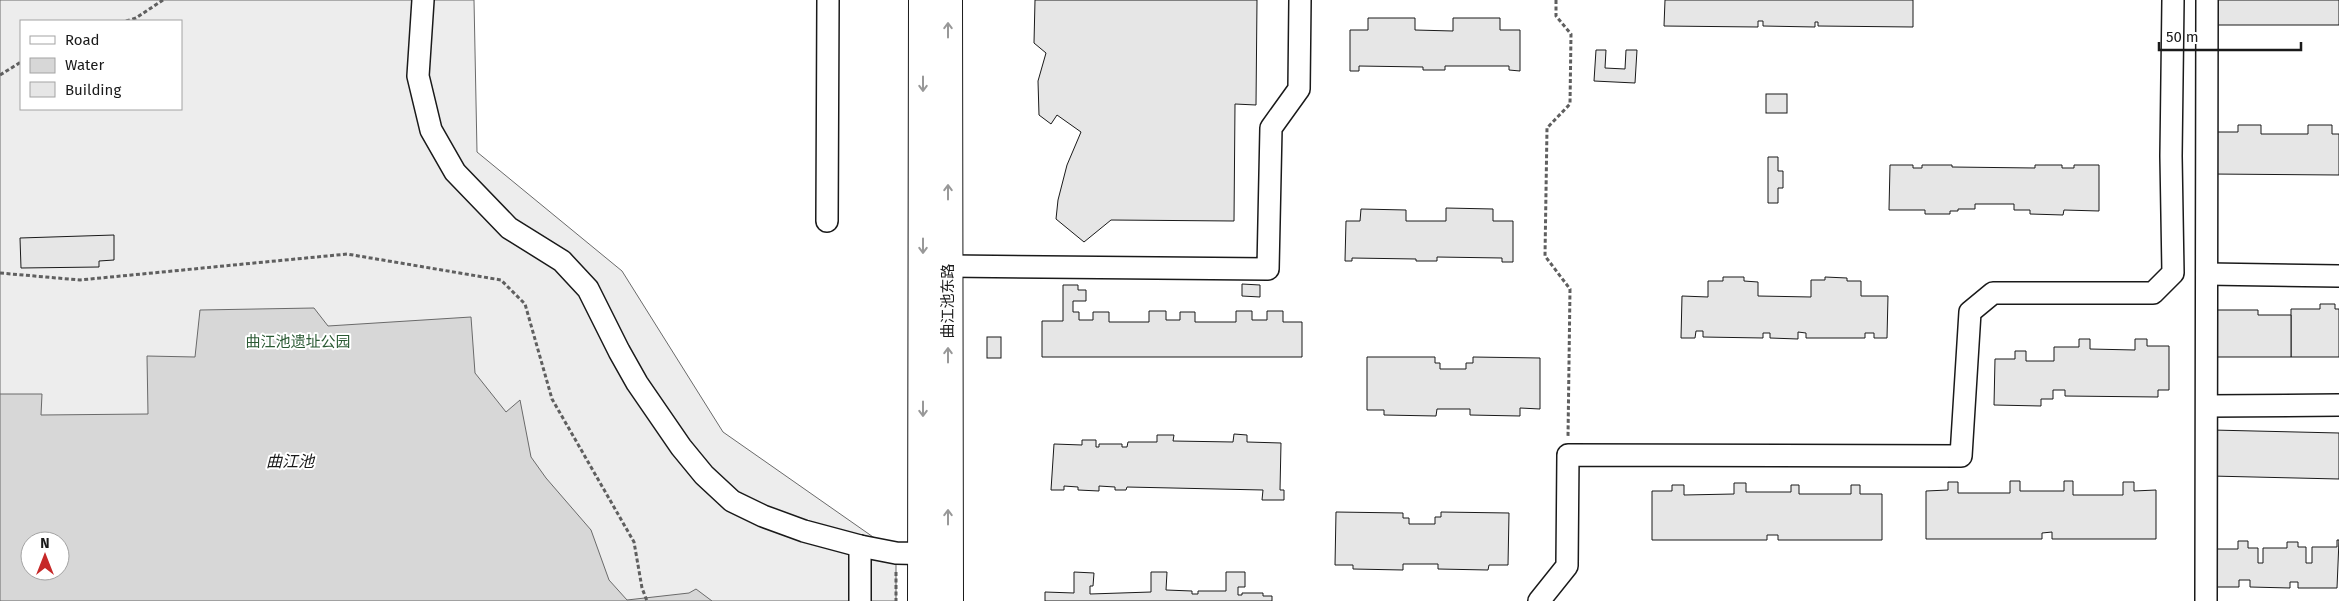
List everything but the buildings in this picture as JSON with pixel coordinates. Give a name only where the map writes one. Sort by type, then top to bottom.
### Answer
[{"type":"main road","name":"曲江池东路","points":[[923,0],[935,554],[949,601]]},
{"type":"main road","name":"曲江池东路","points":[[922,601],[935,554],[948,266],[948,0]]},
{"type":"street","points":[[423,0],[418,76],[432,130],[455,172],[509,228],[562,261],[588,289],[619,352],[637,383],[681,446],[704,475],[732,501],[763,516],[860,546],[896,553],[935,554]]},
{"type":"street","points":[[827,221],[828,0]]},
{"type":"street","points":[[948,266],[1268,269],[1271,128],[1298,89],[1300,0]]},
{"type":"street","points":[[1539,601],[1567,566],[1568,455],[1961,456],[1970,312],[1993,294],[2153,293],[2173,273],[2171,156],[2173,0]]},
{"type":"street","points":[[2206,601],[2207,0]]},
{"type":"street","points":[[2207,274],[2339,276]]},
{"type":"street","points":[[2207,406],[2339,405]]},
{"type":"street","points":[[860,546],[860,601]]},
{"type":"path","points":[[129,20],[136,18],[163,0]]},
{"type":"path","points":[[1556,0],[1556,16],[1571,34],[1570,104],[1547,128],[1545,256],[1570,289],[1568,455]]},
{"type":"path","points":[[0,75],[20,63]]},
{"type":"path","points":[[0,273],[80,280],[347,254],[501,280],[525,304],[552,399],[634,542],[642,588],[647,601]]},
{"type":"path","points":[[896,553],[896,601]]},
{"type":"shaded area","name":"曲江池遗址公园","points":[[0,0],[474,0],[477,152],[622,271],[723,432],[896,553],[896,601],[0,601]]},
{"type":"water","name":"曲江池","points":[[314,308],[328,326],[471,317],[475,373],[506,412],[520,400],[531,457],[546,478],[591,530],[609,580],[627,600],[689,593],[696,589],[712,601],[0,601],[0,394],[42,394],[41,415],[148,414],[147,356],[195,357],[200,310]]}]
